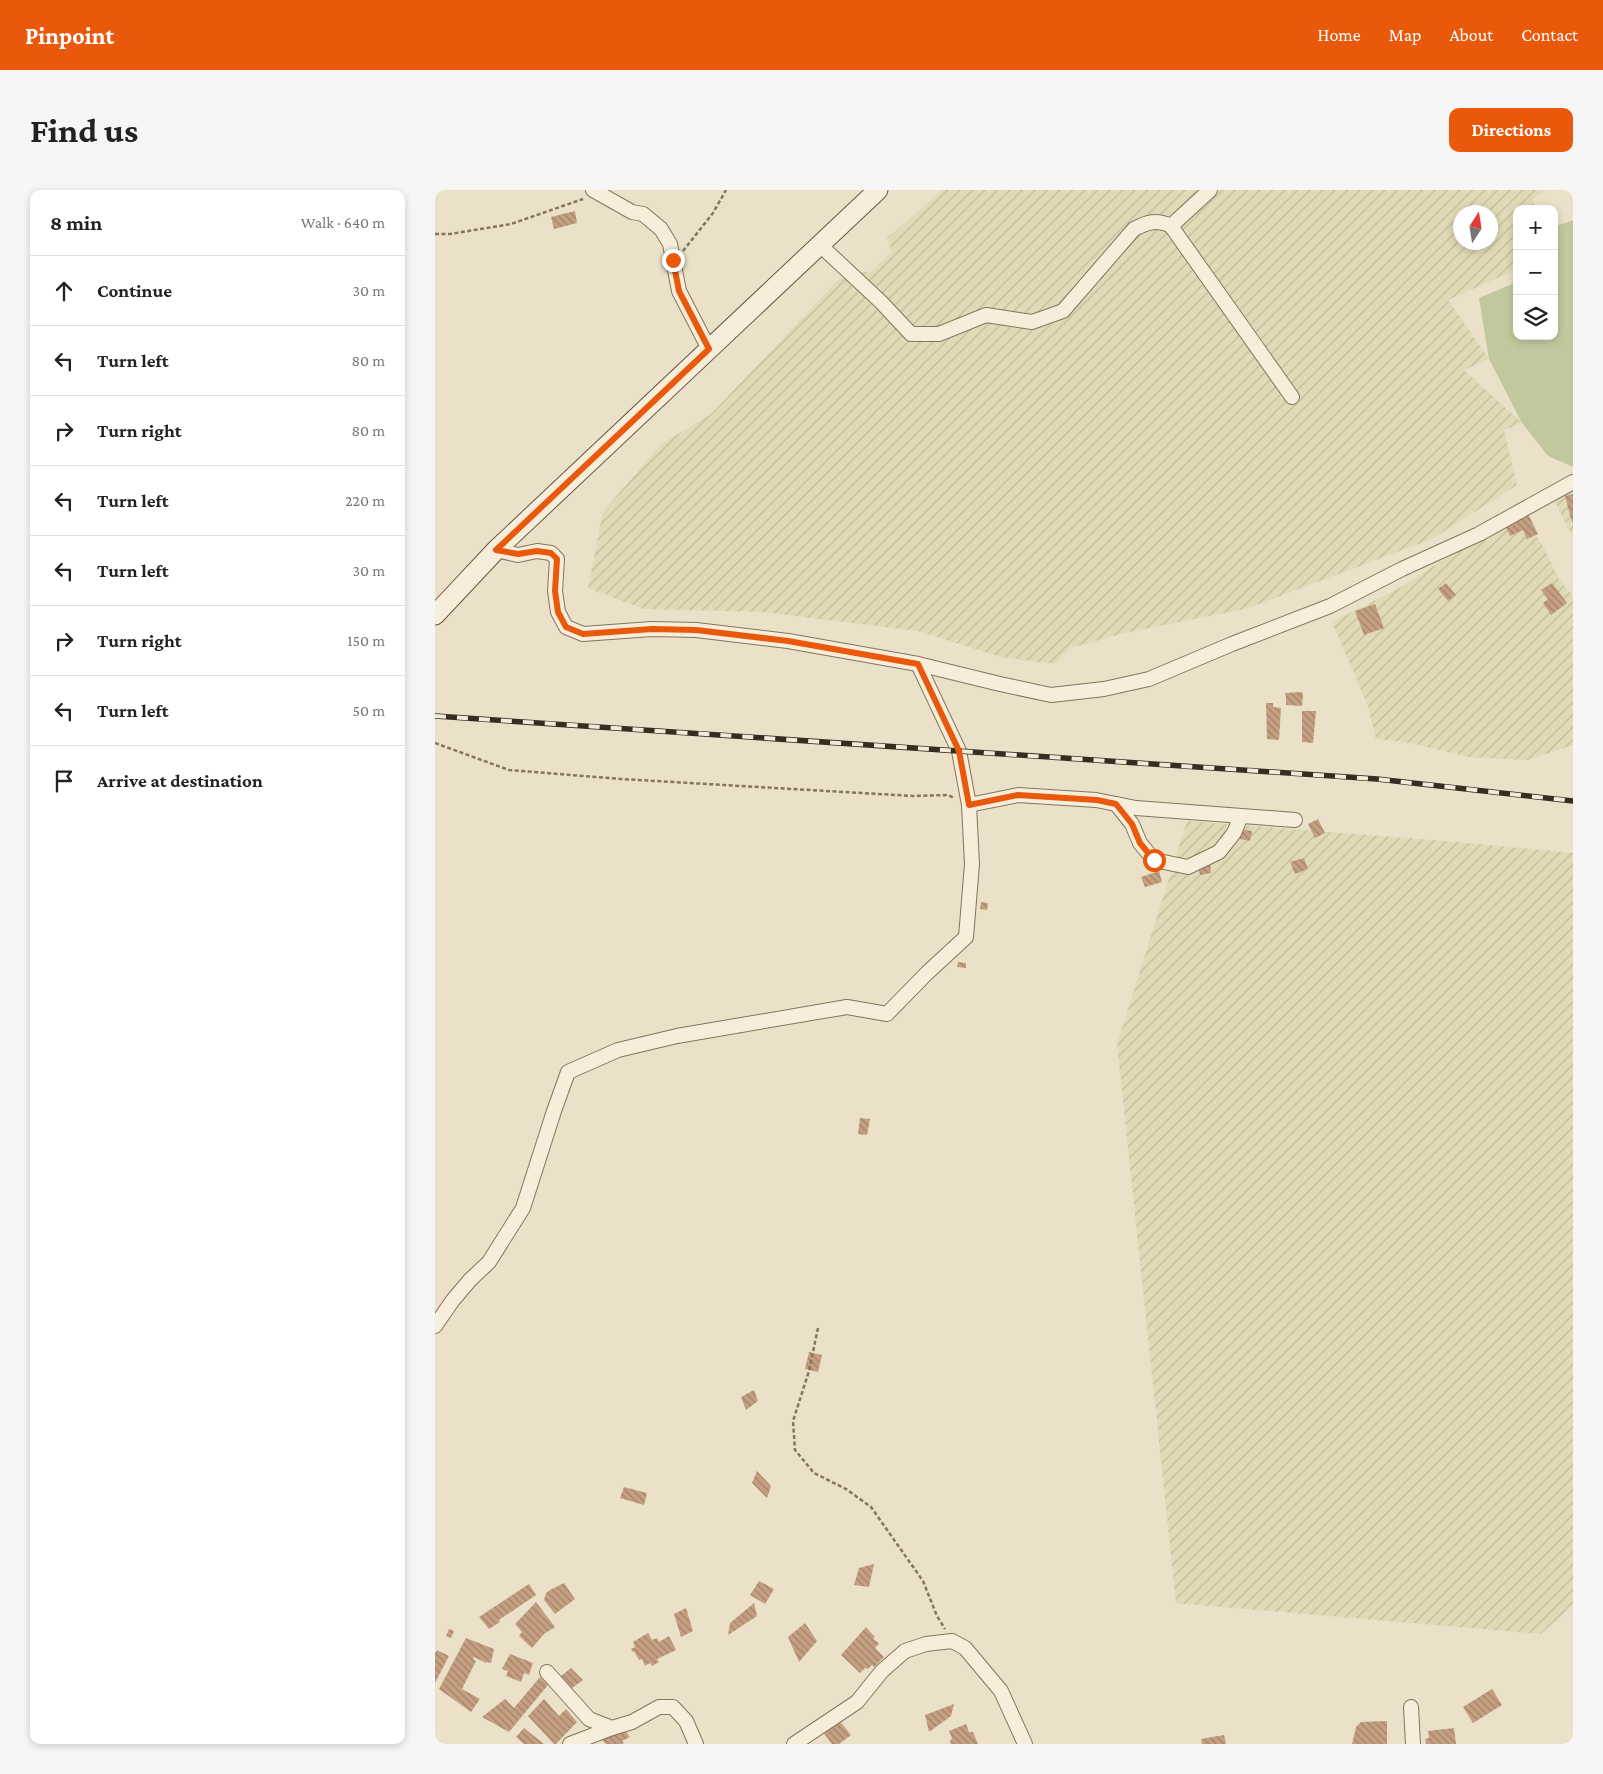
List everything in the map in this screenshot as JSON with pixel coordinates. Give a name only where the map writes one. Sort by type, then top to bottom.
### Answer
[{"type":"main road","points":[[435,615],[496,550],[878,190]]},
{"type":"street","points":[[1171,226],[1210,190]]},
{"type":"street","points":[[593,191],[633,212],[643,214],[661,229],[670,244],[679,291],[709,349]]},
{"type":"street","points":[[820,245],[881,302],[911,334],[939,334],[986,315],[1032,322],[1063,311],[1134,229],[1149,221],[1160,221],[1171,226],[1291,397]]},
{"type":"street","points":[[496,550],[518,554],[537,551],[551,553],[557,559],[555,591],[558,612],[566,627],[583,634],[652,629],[696,630],[788,641],[918,664],[1051,695],[1104,689],[1149,679],[1330,606],[1402,569],[1479,534],[1573,482]]},
{"type":"street","points":[[435,1326],[453,1300],[489,1262],[523,1208],[568,1072],[618,1050],[677,1036],[847,1007],[887,1014],[933,966],[966,937],[972,864],[969,805],[959,751],[918,664]]},
{"type":"street","points":[[969,805],[1018,795],[1097,800],[1136,808],[1295,820]]},
{"type":"street","points":[[1116,804],[1132,824],[1140,843],[1154,860],[1188,867],[1219,852],[1234,833],[1241,816]]},
{"type":"street","points":[[794,1744],[857,1702],[882,1671],[905,1651],[926,1644],[952,1640],[965,1648],[1001,1691],[1025,1744]]},
{"type":"street","points":[[547,1672],[589,1719],[612,1728]]},
{"type":"street","points":[[570,1744],[632,1722],[659,1707],[673,1707],[686,1721],[696,1744]]},
{"type":"street","points":[[1411,1707],[1413,1744]]},
{"type":"path","points":[[673,260],[688,247],[713,213],[726,190]]},
{"type":"path","points":[[435,234],[451,234],[511,224],[550,210],[565,207],[589,197],[593,191]]},
{"type":"path","points":[[435,743],[509,770],[621,779],[903,795],[948,795],[969,805]]},
{"type":"path","points":[[818,1328],[809,1371],[793,1420],[795,1450],[814,1473],[846,1489],[871,1507],[923,1581],[937,1616],[952,1640]]},
{"type":"shaded area","points":[[943,190],[1546,190],[1533,199],[1534,205],[1513,205],[1513,271],[1448,300],[1489,359],[1464,370],[1522,423],[1504,430],[1517,485],[1432,539],[1245,609],[1124,633],[1071,648],[1055,664],[1001,657],[918,631],[761,612],[643,609],[588,588],[603,512],[660,445],[711,414],[846,272],[870,272],[892,251],[887,238]]},
{"type":"shaded area","points":[[1573,481],[1573,538],[1551,494]]},
{"type":"shaded area","points":[[1520,511],[1544,548],[1559,579],[1573,596],[1573,745],[1528,760],[1468,757],[1411,743],[1376,739],[1368,706],[1332,622],[1401,587]]},
{"type":"shaded area","points":[[1187,821],[1573,853],[1573,1605],[1541,1634],[1176,1603],[1117,1044]]},
{"type":"green space","points":[[1573,220],[1573,467],[1548,456],[1522,423],[1489,359],[1479,298],[1513,284],[1513,340],[1558,340],[1558,226]]},
{"type":"building","points":[[575,211],[577,223],[554,229],[551,217]]},
{"type":"building","points":[[1573,494],[1573,522],[1572,522],[1565,496]]},
{"type":"building","points":[[1528,514],[1538,534],[1527,539],[1523,530],[1510,536],[1505,525]]},
{"type":"building","points":[[1446,583],[1456,595],[1448,601],[1438,589]]},
{"type":"building","points":[[1552,583],[1567,603],[1551,615],[1543,603],[1548,599],[1541,590]]},
{"type":"building","points":[[1375,604],[1384,628],[1364,635],[1355,611]]},
{"type":"building","points":[[1302,692],[1302,706],[1286,705],[1285,693]]},
{"type":"building","points":[[1266,703],[1273,703],[1273,707],[1281,708],[1279,740],[1267,739]]},
{"type":"building","points":[[1302,711],[1316,711],[1313,743],[1302,742]]},
{"type":"building","points":[[1318,819],[1325,833],[1315,838],[1308,824]]},
{"type":"building","points":[[1238,829],[1252,831],[1250,841],[1236,838]]},
{"type":"building","points":[[1304,858],[1308,869],[1295,874],[1290,862]]},
{"type":"building","points":[[1210,863],[1211,873],[1200,875],[1198,865]]},
{"type":"building","points":[[1159,871],[1162,882],[1145,887],[1141,877]]},
{"type":"building","points":[[981,902],[988,903],[987,910],[980,909]]},
{"type":"building","points":[[958,962],[966,963],[966,968],[957,967]]},
{"type":"building","points":[[860,1118],[870,1119],[867,1135],[858,1134]]},
{"type":"building","points":[[809,1352],[822,1355],[818,1372],[805,1369]]},
{"type":"building","points":[[754,1390],[758,1401],[746,1410],[741,1397]]},
{"type":"building","points":[[757,1471],[771,1486],[767,1498],[752,1483]]},
{"type":"building","points":[[624,1487],[647,1493],[644,1505],[620,1498]]},
{"type":"building","points":[[874,1564],[869,1587],[854,1585],[859,1568]]},
{"type":"building","points":[[759,1581],[774,1589],[765,1604],[750,1595]]},
{"type":"building","points":[[564,1583],[575,1599],[555,1614],[544,1600],[546,1593]]},
{"type":"building","points":[[529,1584],[536,1595],[489,1629],[479,1617]]},
{"type":"building","points":[[536,1602],[555,1627],[544,1634],[532,1648],[519,1636],[522,1632],[515,1624]]},
{"type":"building","points":[[754,1603],[757,1616],[728,1635],[730,1623]]},
{"type":"building","points":[[686,1608],[693,1631],[681,1637],[674,1614]]},
{"type":"building","points":[[805,1623],[817,1641],[799,1662],[788,1637]]},
{"type":"building","points":[[866,1627],[875,1637],[873,1639],[879,1643],[875,1648],[884,1657],[874,1667],[872,1665],[868,1669],[865,1668],[860,1673],[841,1655]]},
{"type":"building","points":[[449,1629],[454,1631],[451,1638],[446,1636]]},
{"type":"building","points":[[648,1633],[652,1640],[657,1638],[659,1642],[669,1636],[676,1650],[657,1659],[659,1662],[652,1666],[650,1663],[645,1666],[642,1659],[639,1660],[631,1649],[635,1647],[633,1642]]},
{"type":"building","points":[[466,1638],[494,1649],[491,1663],[486,1663],[474,1657],[473,1659],[476,1661],[462,1689],[480,1699],[471,1712],[439,1689]]},
{"type":"building","points":[[437,1650],[449,1656],[435,1683],[435,1653]]},
{"type":"building","points":[[510,1654],[533,1663],[529,1675],[524,1673],[521,1682],[506,1676],[508,1671],[502,1669]]},
{"type":"building","points":[[571,1668],[583,1680],[572,1688],[561,1676]]},
{"type":"building","points":[[540,1677],[548,1685],[509,1732],[482,1717],[505,1699],[514,1708]]},
{"type":"building","points":[[1492,1689],[1502,1705],[1473,1723],[1463,1707]]},
{"type":"building","points":[[544,1699],[559,1716],[566,1709],[577,1722],[556,1744],[528,1716]]},
{"type":"building","points":[[954,1704],[951,1716],[929,1732],[925,1715]]},
{"type":"building","points":[[835,1715],[851,1735],[839,1744],[832,1744],[819,1727]]},
{"type":"building","points":[[1387,1721],[1387,1744],[1352,1744],[1356,1727],[1361,1722]]},
{"type":"building","points":[[966,1724],[969,1732],[973,1732],[978,1744],[951,1744],[952,1738],[949,1731]]},
{"type":"building","points":[[524,1728],[544,1744],[524,1744],[516,1737]]},
{"type":"building","points":[[623,1728],[630,1737],[622,1741],[624,1743],[622,1744],[606,1744],[601,1739]]},
{"type":"building","points":[[1454,1728],[1456,1744],[1426,1744],[1425,1739],[1429,1738],[1428,1731]]},
{"type":"building","points":[[1224,1735],[1226,1744],[1202,1744],[1201,1739]]},
{"type":"railway","points":[[435,716],[1377,779],[1573,801]]},
{"type":"route","points":[[673,260],[679,291],[709,349],[496,550],[518,554],[537,551],[551,553],[557,559],[555,591],[558,612],[566,627],[583,634],[652,629],[696,630],[788,641],[918,664],[959,751],[969,805],[1018,795],[1097,800],[1116,804],[1132,824],[1140,843],[1154,860]]}]
